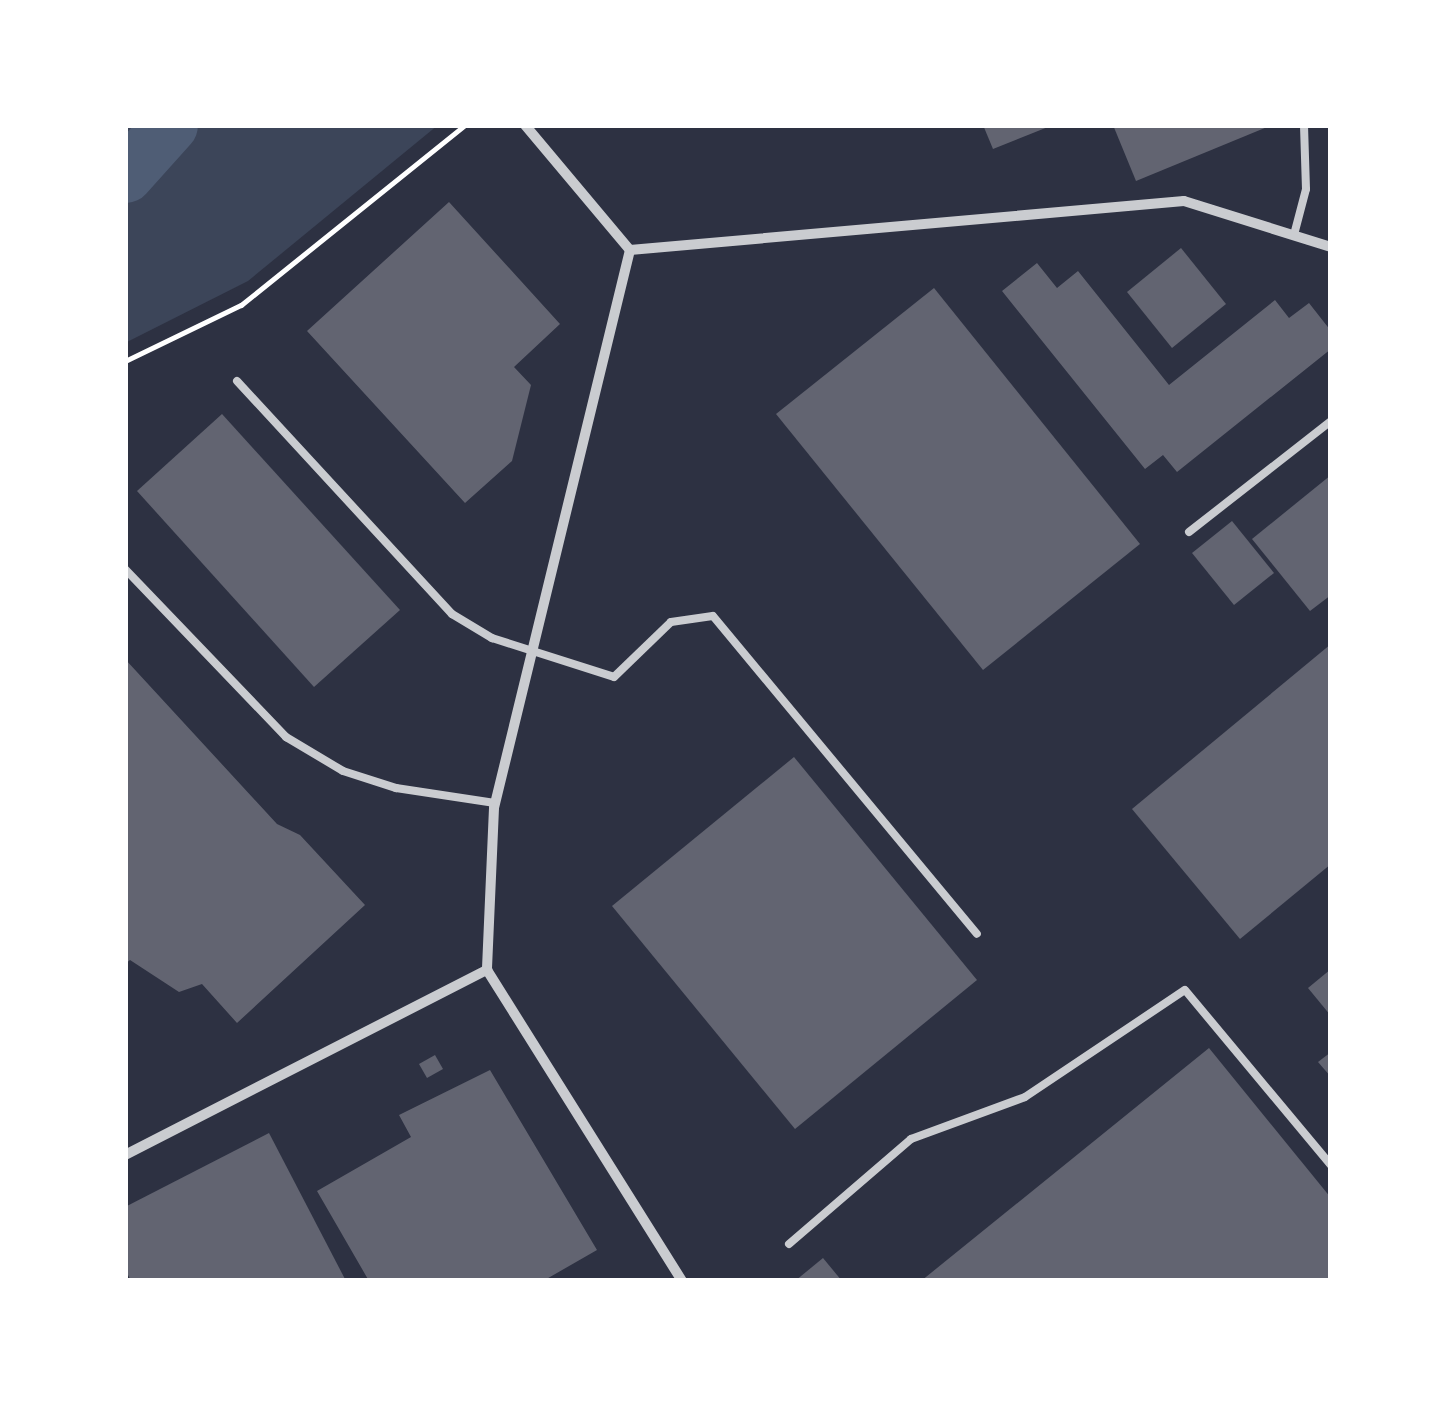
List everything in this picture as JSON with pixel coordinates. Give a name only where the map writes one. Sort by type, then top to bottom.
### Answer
[{"type":"street","points":[[525,125],[630,250]]},
{"type":"street","points":[[630,250],[1184,202],[1294,231],[1331,247]]},
{"type":"street","points":[[630,250],[495,803],[487,970],[682,1281]]},
{"type":"street","points":[[125,1155],[487,970]]},
{"type":"lane","points":[[1294,231],[1306,188],[1304,125]]},
{"type":"lane","points":[[236,382],[452,614],[534,654],[614,677],[672,622],[713,616],[977,934]]},
{"type":"lane","points":[[1188,532],[1331,421]]},
{"type":"lane","points":[[125,570],[286,737],[343,771],[396,788],[495,803]]},
{"type":"lane","points":[[789,1244],[910,1140],[1025,1097],[1185,990],[1331,1165]]},
{"type":"path","points":[[125,361],[254,296],[465,125]]},
{"type":"shaded area","points":[[125,125],[438,125],[248,281],[125,343]]},
{"type":"building","points":[[983,125],[1053,125],[993,149]]},
{"type":"building","points":[[1113,125],[1272,125],[1136,181]]},
{"type":"building","points":[[449,202],[560,324],[514,367],[531,385],[512,461],[465,503],[307,331]]},
{"type":"building","points":[[1181,248],[1226,304],[1172,348],[1127,292]]},
{"type":"building","points":[[1037,263],[1057,288],[1078,271],[1169,385],[1275,300],[1289,318],[1309,303],[1331,331],[1331,349],[1177,472],[1163,455],[1145,469],[1002,291]]},
{"type":"building","points":[[934,288],[1140,544],[983,670],[776,414]]},
{"type":"building","points":[[222,414],[400,610],[314,687],[137,491]]},
{"type":"building","points":[[1331,475],[1331,595],[1310,611],[1252,539]]},
{"type":"building","points":[[1232,521],[1274,573],[1234,605],[1192,553]]},
{"type":"building","points":[[1331,644],[1331,864],[1240,939],[1132,809]]},
{"type":"building","points":[[125,659],[277,824],[300,835],[365,905],[237,1023],[202,984],[179,992],[130,960],[125,964]]},
{"type":"building","points":[[794,757],[977,980],[795,1129],[612,906]]},
{"type":"building","points":[[1331,969],[1331,1016],[1308,988]]},
{"type":"building","points":[[1209,1048],[1331,1198],[1331,1281],[921,1281]]},
{"type":"building","points":[[1331,1052],[1331,1077],[1318,1062]]},
{"type":"building","points":[[435,1055],[443,1069],[427,1078],[419,1064]]},
{"type":"building","points":[[490,1070],[597,1250],[543,1281],[369,1281],[317,1191],[411,1137],[399,1115]]},
{"type":"building","points":[[269,1133],[346,1281],[131,1281],[125,1269],[125,1207]]},
{"type":"building","points":[[823,1258],[842,1281],[795,1281]]},
{"type":"waterway","points":[[125,175],[170,125]]}]
